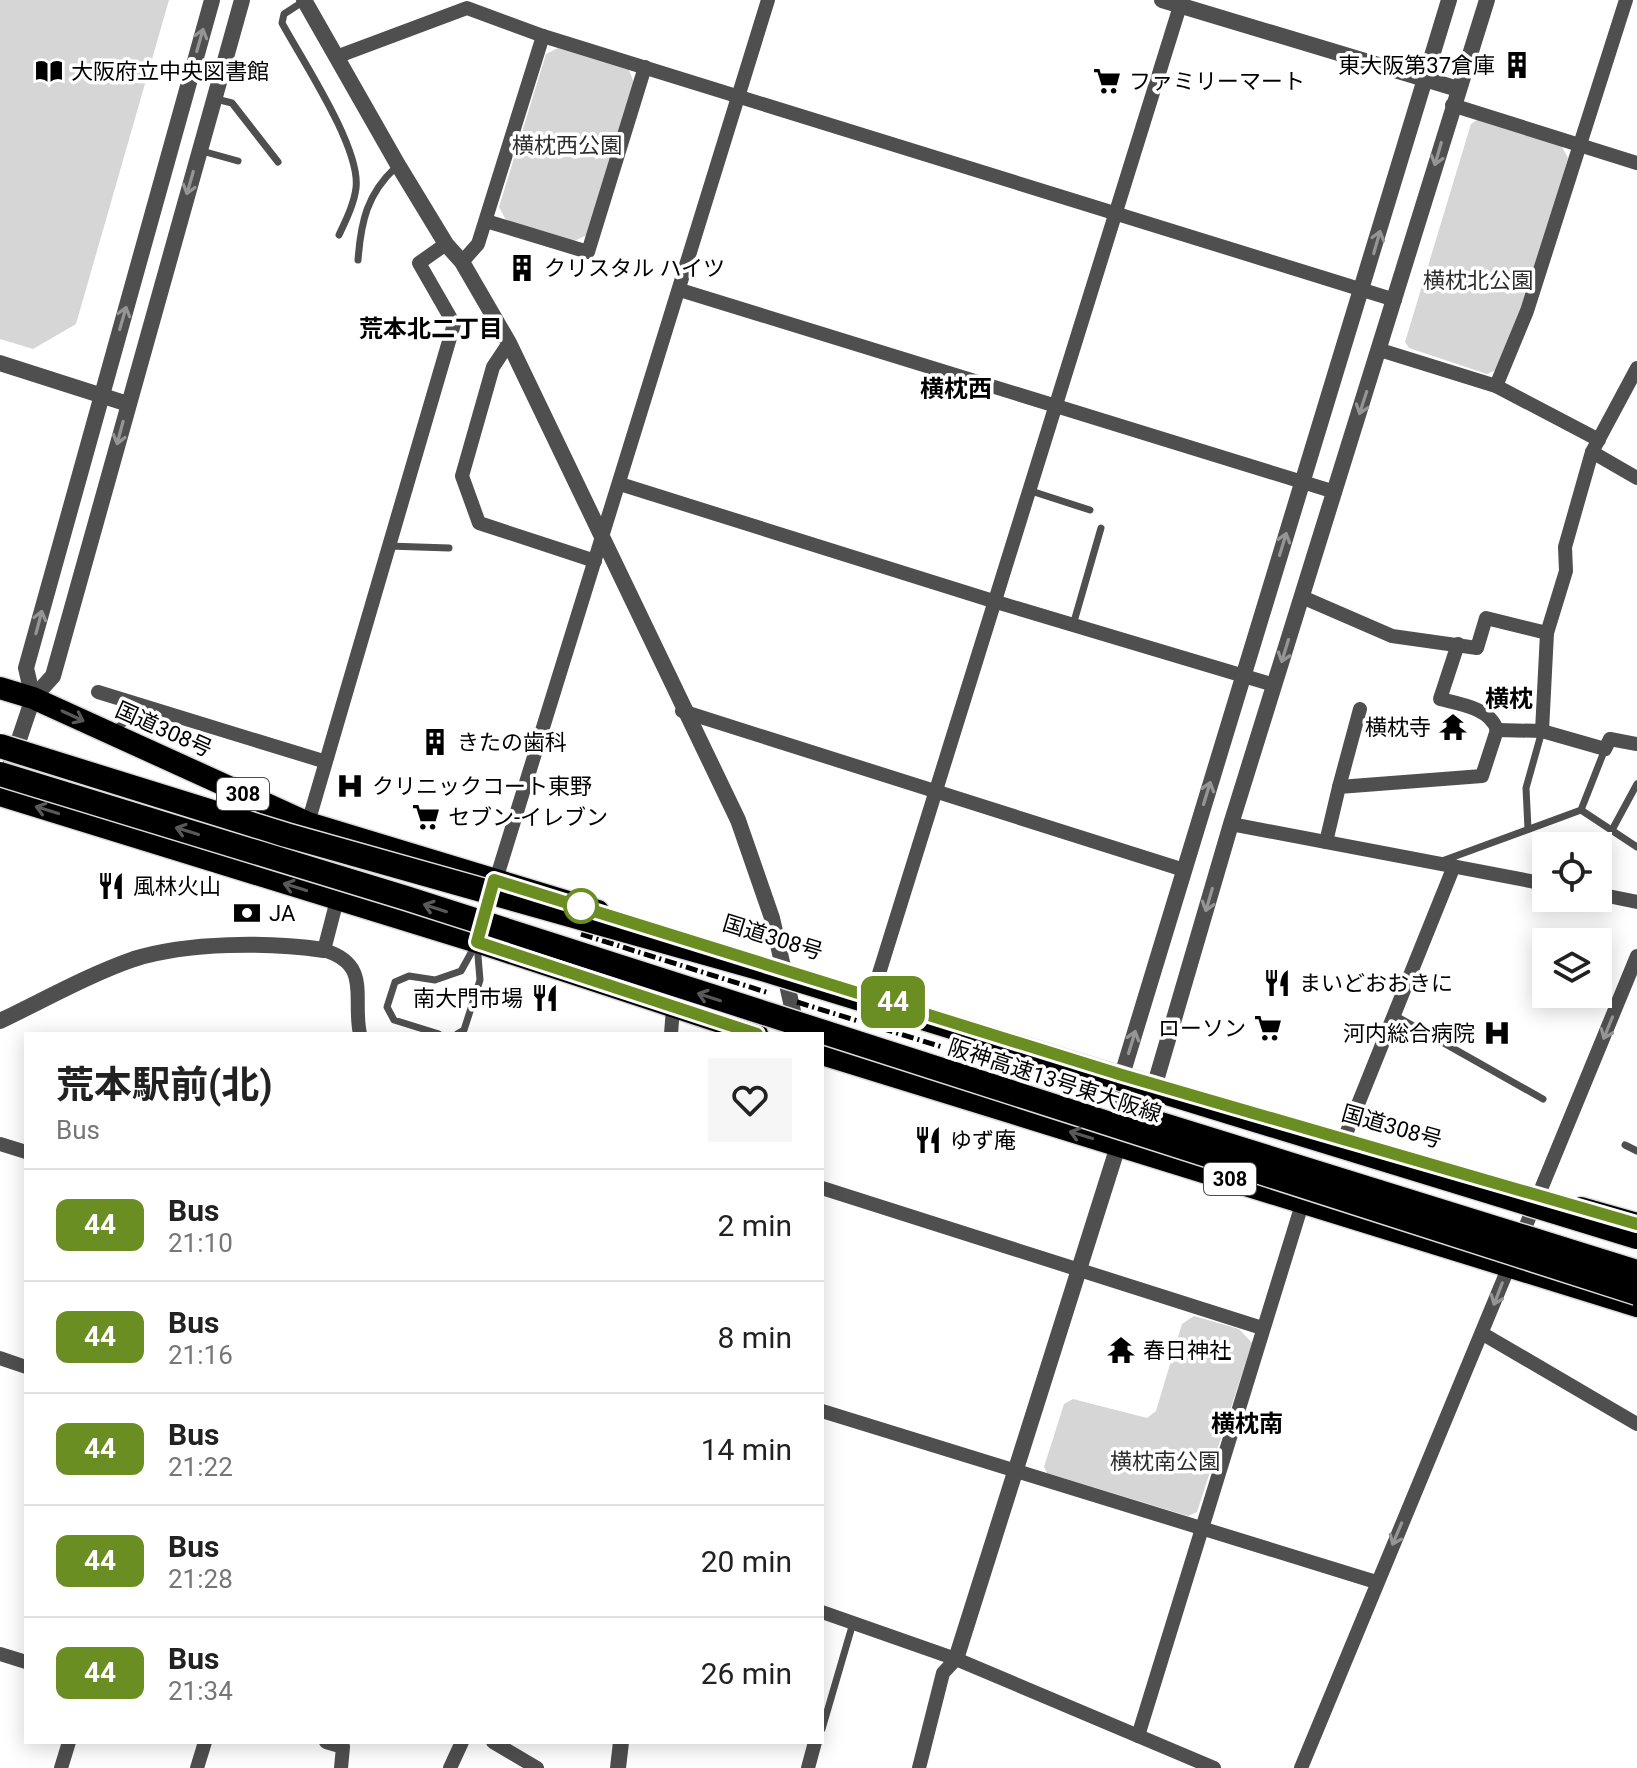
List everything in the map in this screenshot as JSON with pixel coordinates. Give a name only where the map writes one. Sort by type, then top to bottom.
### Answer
[{"type":"highway","name":"国道308号","points":[[0,688],[33,698],[308,823],[493,886],[783,967],[1122,1075],[1637,1224]]},
{"type":"highway","points":[[0,729],[286,835]]},
{"type":"highway","name":"阪神高速13号東大阪線","points":[[0,746],[286,835],[493,886],[1637,1237]]},
{"type":"highway","name":"阪神高速13号東大阪線","points":[[0,774],[406,898],[786,1032]]},
{"type":"highway","points":[[0,795],[477,942],[673,1008],[814,1032]]},
{"type":"highway","points":[[913,1016],[1081,1081],[1185,1116],[1637,1257]]},
{"type":"highway","points":[[824,1034],[878,1042],[1197,1135],[1637,1272]]},
{"type":"highway","name":"阪神高速13号東大阪線","points":[[824,1044],[1637,1293]]},
{"type":"highway","name":"308","points":[[824,1055],[1637,1306]]},
{"type":"street","points":[[33,698],[26,668],[212,0]]},
{"type":"street","points":[[0,795],[33,698],[53,676],[242,0]]},
{"type":"street","points":[[304,0],[398,165],[446,244],[462,262],[509,343],[682,711],[738,820],[772,918],[798,1032]]},
{"type":"street","points":[[477,942],[768,0]]},
{"type":"street","points":[[1162,0],[1458,89]]},
{"type":"street","points":[[1118,1146],[1122,1075],[1449,0]]},
{"type":"street","points":[[919,1768],[943,1673],[956,1659],[1118,1146],[1155,1084],[1231,824],[1487,0]]},
{"type":"street","points":[[1496,386],[1527,311],[1626,0]]},
{"type":"street","points":[[336,57],[468,4],[543,36],[1395,300]]},
{"type":"street","points":[[872,996],[1180,6]]},
{"type":"street","points":[[462,262],[478,244],[543,36]]},
{"type":"street","points":[[486,221],[588,252],[645,67]]},
{"type":"street","points":[[1452,105],[1637,163]]},
{"type":"street","points":[[308,823],[323,761],[454,324],[419,263],[446,244]]},
{"type":"street","points":[[680,290],[1335,492]]},
{"type":"street","points":[[509,343],[493,367],[462,476],[479,523],[595,561]]},
{"type":"street","points":[[1380,350],[1496,386],[1595,446],[1637,478]]},
{"type":"street","points":[[0,363],[128,404]]},
{"type":"street","points":[[1542,731],[1547,633],[1566,571],[1565,547],[1595,446],[1637,368]]},
{"type":"street","points":[[620,484],[1274,685]]},
{"type":"street","points":[[1302,597],[1392,636],[1477,648],[1486,618],[1547,633]]},
{"type":"street","points":[[1339,787],[1482,776],[1497,730],[1494,722],[1477,709],[1440,699],[1458,644]]},
{"type":"street","points":[[98,692],[323,761]]},
{"type":"street","points":[[1326,842],[1360,709]]},
{"type":"street","points":[[682,711],[1184,870]]},
{"type":"street","points":[[1497,730],[1542,731],[1605,749],[1610,739],[1637,744]]},
{"type":"street","points":[[1231,824],[1532,881]]},
{"type":"street","points":[[1344,1139],[1454,866]]},
{"type":"street","points":[[1612,897],[1637,902]]},
{"type":"street","points":[[324,950],[337,900]]},
{"type":"street","points":[[0,1021],[89,977],[135,959],[174,949],[296,946],[339,954],[351,965],[358,979],[360,1032]]},
{"type":"street","points":[[1301,1768],[1637,956]]},
{"type":"street","points":[[671,1032],[673,1008]]},
{"type":"street","points":[[0,1144],[24,1151]]},
{"type":"street","points":[[824,1189],[1262,1328]]},
{"type":"street","points":[[1138,1736],[1303,1201]]},
{"type":"street","points":[[1483,1334],[1637,1424]]},
{"type":"street","points":[[0,1358],[24,1366]]},
{"type":"street","points":[[824,1412],[1376,1582]]},
{"type":"street","points":[[824,1613],[956,1659],[1214,1768]]},
{"type":"street","points":[[0,1654],[24,1661]]},
{"type":"street","points":[[61,1768],[68,1744]]},
{"type":"street","points":[[197,1768],[204,1744]]},
{"type":"street","points":[[333,1744],[343,1747],[341,1768]]},
{"type":"street","points":[[450,1768],[461,1744]]},
{"type":"street","points":[[496,1744],[537,1768]]},
{"type":"street","points":[[618,1768],[621,1744]]},
{"type":"street","points":[[808,1768],[814,1744]]},
{"type":"lane","points":[[304,0],[284,14],[282,23],[346,140],[355,164],[357,186],[339,235]]},
{"type":"lane","points":[[214,99],[232,103],[278,162]]},
{"type":"lane","points":[[199,150],[238,161]]},
{"type":"lane","points":[[358,260],[360,226],[367,204],[378,184],[398,165]]},
{"type":"lane","points":[[1028,490],[1090,510]]},
{"type":"lane","points":[[1073,625],[1101,528]]},
{"type":"lane","points":[[388,546],[449,548]]},
{"type":"lane","points":[[108,732],[138,715]]},
{"type":"lane","points":[[1528,829],[1526,788],[1542,731]]},
{"type":"lane","points":[[1436,863],[1581,810],[1605,749]]},
{"type":"lane","points":[[1612,830],[1637,784]]},
{"type":"lane","points":[[1581,810],[1637,847]]},
{"type":"lane","points":[[433,1032],[394,1020],[387,1007],[395,982],[409,976],[435,980],[461,971],[477,942]]},
{"type":"lane","points":[[460,1032],[464,1030],[480,980],[477,942]]},
{"type":"lane","points":[[1394,1015],[1543,1099]]},
{"type":"lane","points":[[1625,1145],[1637,1151]]},
{"type":"lane","points":[[824,1722],[853,1621]]},
{"type":"green space","points":[[0,0],[169,0],[76,324],[33,349],[0,339]]},
{"type":"green space","name":"横枕西公園","points":[[558,48],[629,70],[634,83],[587,235],[572,242],[507,222],[499,207],[546,54]]},
{"type":"green space","name":"横枕北公園","points":[[1477,120],[1561,145],[1568,158],[1524,307],[1496,370],[1487,374],[1409,348],[1405,342],[1471,124]]},
{"type":"green space","name":"横枕南公園","points":[[1194,1316],[1239,1329],[1252,1343],[1197,1512],[1188,1516],[1047,1473],[1044,1467],[1064,1404],[1073,1399],[1147,1418],[1156,1411],[1182,1324]]},
{"type":"railway","points":[[581,934],[769,993]]},
{"type":"railway","points":[[577,946],[768,1006]]},
{"type":"railway","points":[[797,1002],[942,1047]]},
{"type":"railway","points":[[802,1016],[884,1042]]},
{"type":"railway","points":[[1160,1115],[1506,1224]]},
{"type":"railway","points":[[1158,1128],[1242,1154]]},
{"type":"bus line","name":"44","points":[[751,1032],[477,942],[494,880],[783,967],[1122,1075],[1637,1224]]},
{"type":"place","name":"東大阪第37倉庫","points":[[1517,65]]},
{"type":"place","name":"大阪府立中央図書館","points":[[49,71]]},
{"type":"place","name":"ファミリーマート","points":[[1107,81]]},
{"type":"place","name":"クリスタル ハイツ","points":[[522,268]]},
{"type":"place","name":"横枕寺","points":[[1453,727]]},
{"type":"place","name":"きたの歯科","points":[[435,742]]},
{"type":"place","name":"クリニックコート東野","points":[[350,786]]},
{"type":"place","name":"セブン-イレブン","points":[[426,817]]},
{"type":"place","name":"風林火山","points":[[111,886]]},
{"type":"place","name":"JA","points":[[247,913]]},
{"type":"place","name":"まいどおおきに","points":[[1277,983]]},
{"type":"place","name":"南大門市場","points":[[545,998]]},
{"type":"place","name":"ローソン","points":[[1268,1028]]},
{"type":"place","name":"河内総合病院","points":[[1497,1033]]},
{"type":"place","name":"ゆず庵","points":[[928,1140]]},
{"type":"place","name":"春日神社","points":[[1121,1350]]},
{"type":"district","name":"荒本北二丁目","points":[[431,329]]},
{"type":"district","name":"横枕西","points":[[956,389]]},
{"type":"district","name":"横枕","points":[[1509,699]]},
{"type":"district","name":"横枕南","points":[[1247,1424]]}]
